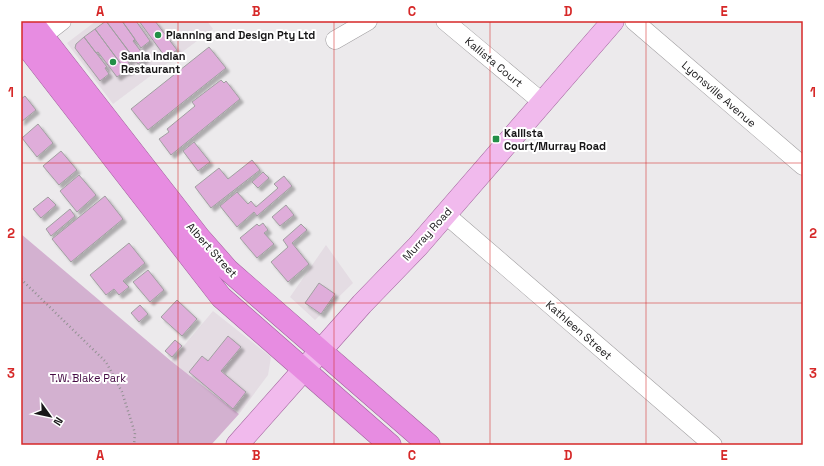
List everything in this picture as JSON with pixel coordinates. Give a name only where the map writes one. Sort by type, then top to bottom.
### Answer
[{"type":"highway","name":"Albert Street","points":[[31,36],[190,243],[221,297],[390,445]]},
{"type":"highway","name":"Albert Street","points":[[190,243],[228,270],[429,445]]},
{"type":"main road","name":"Murray Road","points":[[237,445],[445,214],[613,21]]},
{"type":"street","points":[[31,36],[62,21]]},
{"type":"street","points":[[335,40],[368,21]]},
{"type":"street","name":"Kallista Court","points":[[446,21],[542,102]]},
{"type":"street","name":"Lyonsville Avenue","points":[[634,21],[803,166]]},
{"type":"street","name":"Kathleen Street","points":[[445,214],[712,445]]},
{"type":"path","points":[[21,279],[106,362],[122,392],[135,433],[134,445]]},
{"type":"shaded area","points":[[96,21],[207,21],[213,29],[113,104],[67,43]]},
{"type":"shaded area","points":[[326,245],[353,283],[315,320],[290,297]]},
{"type":"shaded area","points":[[213,311],[271,357],[268,375],[239,414],[171,361]]},
{"type":"green space","name":"T.W. Blake Park","points":[[21,234],[171,361],[239,414],[211,445],[21,445]]},
{"type":"building","points":[[106,21],[122,21],[135,39],[133,41],[146,58],[138,64]]},
{"type":"building","points":[[106,21],[134,58],[128,62],[132,68],[127,72],[95,29]]},
{"type":"building","points":[[122,21],[136,21],[150,41],[141,48]]},
{"type":"building","name":"Planning and Design Pty Ltd","points":[[139,21],[155,21],[177,50],[166,58]]},
{"type":"building","name":"Sania Indian Restaurant","points":[[95,29],[126,71],[117,77],[98,52],[96,53],[84,37]]},
{"type":"building","points":[[84,37],[107,67],[105,68],[109,74],[100,81],[75,48],[76,44]]},
{"type":"building","points":[[209,47],[226,68],[148,130],[131,109]]},
{"type":"building","points":[[221,80],[224,83],[226,81],[240,99],[171,155],[159,139],[169,132],[167,129],[195,106],[192,102]]},
{"type":"building","points":[[25,96],[36,110],[21,122],[21,99]]},
{"type":"building","points":[[38,124],[53,143],[37,157],[22,138]]},
{"type":"building","points":[[194,142],[210,162],[198,171],[183,151]]},
{"type":"building","points":[[61,151],[77,170],[59,185],[43,166]]},
{"type":"building","points":[[252,160],[260,170],[211,208],[195,187],[219,168],[228,179]]},
{"type":"building","points":[[263,172],[269,178],[258,188],[252,182]]},
{"type":"building","points":[[79,175],[96,195],[77,212],[60,191]]},
{"type":"building","points":[[284,176],[292,186],[257,216],[254,212],[237,227],[220,206],[237,192],[248,204],[251,201],[256,207],[278,188],[274,184]]},
{"type":"building","points":[[105,196],[123,219],[71,262],[52,239]]},
{"type":"building","points":[[48,197],[56,205],[41,218],[33,209]]},
{"type":"building","points":[[286,205],[294,215],[280,226],[272,217]]},
{"type":"building","points":[[70,209],[75,216],[51,236],[46,229]]},
{"type":"building","points":[[263,223],[268,230],[264,233],[274,244],[257,258],[240,238],[257,224],[259,226]]},
{"type":"building","points":[[301,224],[307,230],[292,243],[309,264],[288,282],[271,262],[288,247],[283,240]]},
{"type":"building","points":[[129,243],[145,263],[123,281],[129,287],[119,295],[114,289],[106,295],[90,275]]},
{"type":"building","points":[[148,270],[164,290],[150,302],[133,282]]},
{"type":"building","points":[[319,283],[335,294],[321,314],[305,303]]},
{"type":"building","points":[[177,300],[197,319],[182,336],[161,317]]},
{"type":"building","points":[[140,305],[148,314],[139,322],[131,313]]},
{"type":"building","points":[[228,336],[241,347],[221,371],[246,392],[233,409],[189,372],[202,356],[208,361]]},
{"type":"building","points":[[175,340],[182,346],[172,357],[165,351]]},
{"type":"place","name":"Planning and Design Pty Ltd","points":[[158,35]]},
{"type":"place","name":"Sania Indian Restaurant","points":[[113,62]]},
{"type":"place","name":"Kallista Court/Murray Road","points":[[496,139]]}]
